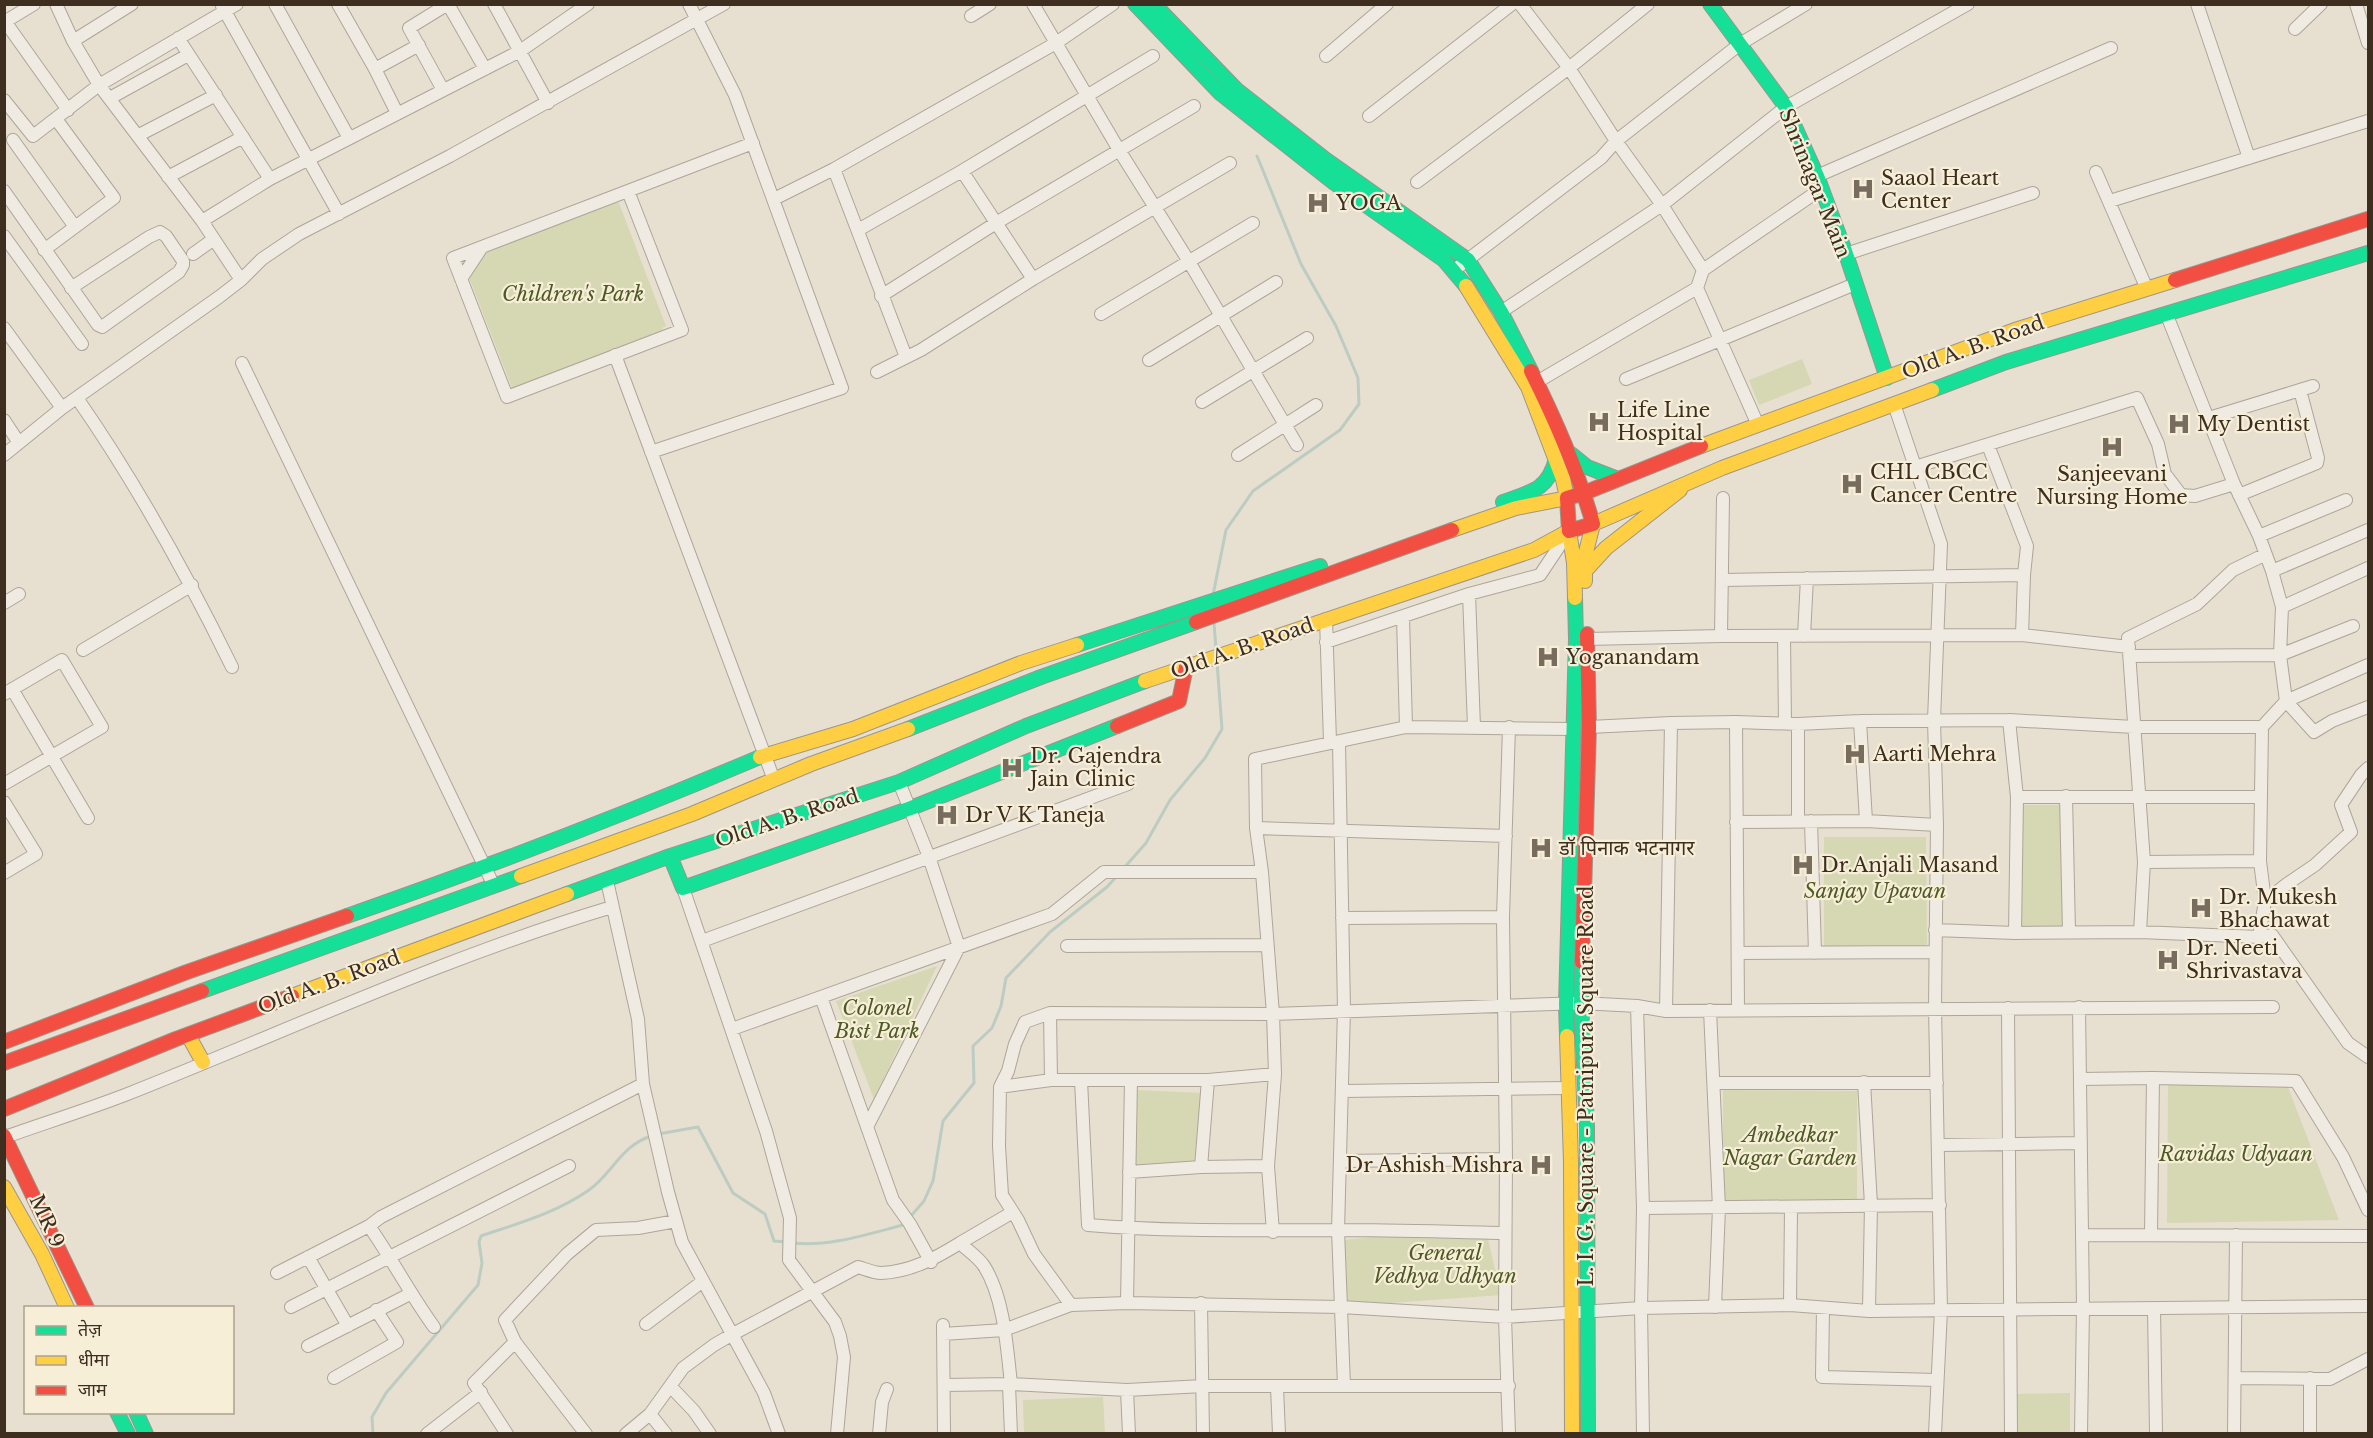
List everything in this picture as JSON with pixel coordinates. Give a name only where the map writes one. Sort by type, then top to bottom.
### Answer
[{"type":"main road","points":[[1136,4],[1282,144],[1431,251],[1453,271],[1468,289],[1556,420],[1584,493],[1593,524]]},
{"type":"main road","points":[[1154,4],[1225,88],[1446,242],[1467,260],[1501,312],[1532,385]]},
{"type":"main road","name":"Shrinagar Main","points":[[1710,4],[1786,107],[1819,183],[1846,254],[1887,378]]},
{"type":"main road","name":"Old A. B. Road","points":[[4,1063],[692,814],[811,764],[1178,628],[1235,601],[1375,556],[1490,511],[1516,508],[1584,493],[1758,425],[2015,330],[2368,219]]},
{"type":"main road","name":"Old A. B. Road","points":[[4,1109],[188,1035],[670,856],[899,782],[1026,726],[1186,667],[1534,550],[1569,531],[1593,524],[1687,483],[2006,362],[2368,253]]},
{"type":"main road","name":"L. I. G. Square - Patnipura Square Road","points":[[1532,385],[1563,479],[1574,562],[1576,617],[1573,707],[1582,728],[1581,1003],[1587,1127],[1588,1434]]},
{"type":"main road","points":[[1568,451],[1587,467],[1618,479]]},
{"type":"main road","points":[[1490,511],[1544,486],[1549,480],[1556,459]]},
{"type":"main road","points":[[1585,571],[1606,548],[1665,505],[1687,483]]},
{"type":"main road","name":"L. I. G. Square - Patnipura Square Road","points":[[1572,1434],[1571,1163],[1566,1004],[1587,639],[1585,556],[1593,524]]},
{"type":"main road","points":[[4,1042],[187,972],[486,867],[661,799],[766,754],[853,729],[1022,663],[1171,614],[1235,601]]},
{"type":"main road","points":[[670,856],[683,888],[911,807],[1179,701],[1186,667]]},
{"type":"main road","points":[[188,1035],[203,1062]]},
{"type":"main road","name":"MR 9","points":[[5,1136],[86,1306]]},
{"type":"main road","name":"MR 9","points":[[4,1187],[42,1254],[66,1306]]},
{"type":"main road","points":[[118,1414],[128,1434]]},
{"type":"main road","points":[[136,1414],[146,1434]]},
{"type":"street","points":[[34,4],[5,20],[68,110]]},
{"type":"street","points":[[56,4],[73,41],[99,85],[202,221],[241,280]]},
{"type":"street","points":[[73,41],[132,4]]},
{"type":"street","points":[[4,100],[33,136],[99,85],[223,8],[237,4]]},
{"type":"street","points":[[274,4],[349,138]]},
{"type":"street","points":[[443,90],[410,28],[448,4],[485,69]]},
{"type":"street","points":[[494,4],[548,103]]},
{"type":"street","points":[[202,221],[270,179],[520,51],[588,4]]},
{"type":"street","points":[[651,452],[842,388],[735,94],[689,4]]},
{"type":"street","points":[[4,455],[62,408],[241,280],[262,259],[280,246],[548,103],[724,4]]},
{"type":"street","points":[[971,16],[990,4]]},
{"type":"street","points":[[1033,4],[1297,445]]},
{"type":"street","points":[[774,199],[834,169],[1056,43],[1113,4]]},
{"type":"street","points":[[1326,56],[1387,4]]},
{"type":"street","points":[[1370,117],[1512,4]]},
{"type":"street","points":[[1520,4],[1569,68],[1703,270]]},
{"type":"street","points":[[1417,182],[1569,68],[1648,4]]},
{"type":"street","points":[[1453,271],[1601,158],[1616,141],[1740,44],[1806,4]]},
{"type":"street","points":[[1501,312],[1662,205],[1786,107],[1968,4]]},
{"type":"street","points":[[2198,4],[2249,158]]},
{"type":"street","points":[[2295,29],[2321,4]]},
{"type":"street","points":[[2356,4],[2365,24],[2368,43]]},
{"type":"street","points":[[342,6],[397,113]]},
{"type":"street","points":[[223,8],[339,214]]},
{"type":"street","points":[[178,38],[270,179]]},
{"type":"street","points":[[375,69],[419,45]]},
{"type":"street","points":[[1532,385],[1697,288],[1703,270],[1819,183],[2111,48]]},
{"type":"street","points":[[110,98],[188,55]]},
{"type":"street","points":[[858,230],[962,171],[1153,56]]},
{"type":"street","points":[[138,135],[216,95]]},
{"type":"street","points":[[881,296],[996,224],[1194,106]]},
{"type":"street","points":[[44,250],[114,198],[56,119]]},
{"type":"street","points":[[2110,201],[2368,121]]},
{"type":"street","points":[[168,177],[243,137]]},
{"type":"street","points":[[13,140],[75,227]]},
{"type":"street","points":[[628,191],[682,330],[507,397],[453,258],[753,143]]},
{"type":"street","points":[[877,372],[921,350],[1033,279],[1230,163]]},
{"type":"street","points":[[834,169],[906,357]]},
{"type":"street","points":[[962,171],[1033,279]]},
{"type":"street","points":[[2096,172],[2147,289]]},
{"type":"street","points":[[4,191],[71,288],[98,325],[102,327],[179,272],[183,261],[166,236],[160,232],[71,288]]},
{"type":"street","points":[[1846,254],[2033,193]]},
{"type":"street","points":[[1101,314],[1253,223]]},
{"type":"street","points":[[4,236],[82,344]]},
{"type":"street","points":[[193,254],[214,239]]},
{"type":"street","points":[[461,279],[482,247]]},
{"type":"street","points":[[1149,360],[1276,282]]},
{"type":"street","points":[[1626,379],[1855,284]]},
{"type":"street","points":[[1697,288],[1758,425]]},
{"type":"street","points":[[2166,312],[2236,490],[2259,536],[2264,555],[2272,571],[2282,607],[2280,655],[2286,701],[2314,732],[2332,721],[2368,707]]},
{"type":"street","points":[[4,328],[62,408]]},
{"type":"street","points":[[1202,402],[1307,338]]},
{"type":"street","points":[[615,355],[774,780]]},
{"type":"street","points":[[242,363],[494,886]]},
{"type":"street","points":[[2209,418],[2313,386]]},
{"type":"street","points":[[1916,467],[2137,398],[2158,444],[2165,474],[2181,495],[2195,496],[2236,490],[2317,463],[2318,458],[2300,390]]},
{"type":"street","points":[[76,398],[114,451],[192,585],[232,667]]},
{"type":"street","points":[[1894,404],[1941,544],[1934,720],[1937,825],[1935,1008],[1941,1310],[1935,1434]]},
{"type":"street","points":[[1238,455],[1316,405]]},
{"type":"street","points":[[4,420],[19,443]]},
{"type":"street","points":[[1988,445],[2028,546],[2024,575],[2022,635]]},
{"type":"street","points":[[1721,636],[1724,498]]},
{"type":"street","points":[[2259,536],[2346,500]]},
{"type":"street","points":[[2272,571],[2368,530]]},
{"type":"street","points":[[1326,642],[1469,594],[1540,574],[1569,531]]},
{"type":"street","points":[[2140,932],[2144,862],[2128,638],[2197,604],[2234,570],[2264,555]]},
{"type":"street","points":[[2282,607],[2368,568]]},
{"type":"street","points":[[1722,580],[2024,575]]},
{"type":"street","points":[[1804,636],[1807,578]]},
{"type":"street","points":[[83,650],[192,585]]},
{"type":"street","points":[[4,603],[19,594]]},
{"type":"street","points":[[1469,594],[1474,727]]},
{"type":"street","points":[[1404,617],[1406,727]]},
{"type":"street","points":[[1326,619],[1340,829],[1344,1010],[1338,1230],[1344,1386]]},
{"type":"street","points":[[1587,639],[2022,635],[2129,651],[2280,655],[2353,626]]},
{"type":"street","points":[[1784,636],[1785,723]]},
{"type":"street","points":[[4,784],[52,757],[102,727],[62,660],[8,692],[52,757],[88,818]]},
{"type":"street","points":[[2259,937],[2265,902],[2260,861],[2262,727],[2286,701],[2368,665]]},
{"type":"street","points":[[2009,720],[2017,797],[2015,933]]},
{"type":"street","points":[[1273,1232],[1268,1166],[1275,1074],[1273,1014],[1262,872],[1256,828],[1255,759],[1406,727],[1582,728],[1671,723],[1798,724],[1860,721],[2009,720],[2134,727],[2262,727]]},
{"type":"street","points":[[1860,721],[1866,821]]},
{"type":"street","points":[[1736,722],[1738,1010]]},
{"type":"street","points":[[1666,1011],[1671,723]]},
{"type":"street","points":[[1798,724],[1815,953]]},
{"type":"street","points":[[1509,727],[1503,917],[1505,1317],[1509,1434]]},
{"type":"street","points":[[2265,902],[2315,865],[2351,832],[2341,806],[2361,774],[2368,768]]},
{"type":"street","points":[[867,1126],[959,948],[911,807],[899,782]]},
{"type":"street","points":[[702,941],[1128,784]]},
{"type":"street","points":[[2066,796],[2069,932]]},
{"type":"street","points":[[2017,797],[2261,797]]},
{"type":"street","points":[[4,802],[36,854],[4,873]]},
{"type":"street","points":[[1736,822],[1866,821],[1937,825]]},
{"type":"street","points":[[1256,828],[1506,836]]},
{"type":"street","points":[[2144,862],[2260,861]]},
{"type":"street","points":[[732,1029],[1052,914],[1104,872],[1262,872]]},
{"type":"street","points":[[607,881],[638,1019],[643,1084],[682,1242],[764,1393],[779,1434]]},
{"type":"street","points":[[683,888],[769,1142],[790,1218],[789,1260],[835,1322],[844,1357],[837,1434]]},
{"type":"street","points":[[5,1136],[123,1095],[440,966],[551,926],[612,907]]},
{"type":"street","points":[[1342,918],[1503,917]]},
{"type":"street","points":[[1935,930],[2015,933],[2140,932],[2259,937],[2272,935],[2348,1043],[2368,1057]]},
{"type":"street","points":[[1067,946],[1267,945]]},
{"type":"street","points":[[1738,953],[1935,952]]},
{"type":"street","points":[[821,997],[893,1200],[910,1224],[931,1262]]},
{"type":"street","points":[[1071,1305],[1034,1254],[1013,1212],[1002,1196],[999,1146],[1000,1087],[1025,1022],[1050,1013],[1273,1014],[1581,1003],[1637,1006],[1666,1011],[2273,1006]]},
{"type":"street","points":[[1637,1006],[1643,1208],[1641,1308],[1643,1434]]},
{"type":"street","points":[[2079,1007],[2083,1308],[2081,1434]]},
{"type":"street","points":[[2008,1008],[2011,1434]]},
{"type":"street","points":[[1710,1010],[1719,1208],[1715,1307]]},
{"type":"street","points":[[1050,1013],[1052,1080]]},
{"type":"street","points":[[1000,1087],[1052,1080],[1208,1080],[1275,1074]]},
{"type":"street","points":[[2151,1234],[2153,1078]]},
{"type":"street","points":[[2080,1079],[2296,1081],[2343,1157],[2368,1210]]},
{"type":"street","points":[[1081,1080],[1088,1225],[1273,1232],[1338,1230],[1505,1233]]},
{"type":"street","points":[[1127,1303],[1131,1080]]},
{"type":"street","points":[[1201,1167],[1208,1080]]},
{"type":"street","points":[[1864,1082],[1872,1205],[1869,1311]]},
{"type":"street","points":[[1714,1083],[1937,1083]]},
{"type":"street","points":[[277,1273],[369,1226],[381,1217],[643,1084]]},
{"type":"street","points":[[1343,1091],[1569,1088]]},
{"type":"street","points":[[1939,1145],[2009,1146],[2081,1143]]},
{"type":"street","points":[[1340,1161],[1506,1159]]},
{"type":"street","points":[[291,1307],[569,1166]]},
{"type":"street","points":[[1129,1172],[1201,1167],[1268,1166]]},
{"type":"street","points":[[1643,1208],[1940,1205]]},
{"type":"street","points":[[1790,1305],[1791,1208]]},
{"type":"street","points":[[626,1434],[650,1414],[683,1368],[733,1334],[858,1267],[880,1273],[931,1262],[1013,1212]]},
{"type":"street","points":[[586,1434],[515,1342],[505,1320],[567,1254],[596,1230],[638,1228],[676,1221]]},
{"type":"street","points":[[369,1226],[390,1257],[410,1294],[434,1327]]},
{"type":"street","points":[[2082,1235],[2368,1236]]},
{"type":"street","points":[[2234,1434],[2236,1235]]},
{"type":"street","points":[[960,1243],[982,1263],[989,1275],[1004,1330],[1010,1385],[1011,1434]]},
{"type":"street","points":[[308,1257],[348,1326]]},
{"type":"street","points":[[646,1324],[703,1281]]},
{"type":"street","points":[[308,1346],[410,1294]]},
{"type":"street","points":[[1201,1303],[1203,1434]]},
{"type":"street","points":[[944,1434],[943,1330],[1004,1330],[1071,1305],[1201,1303],[1341,1307],[1505,1317],[1587,1310],[1790,1305],[1869,1311],[2368,1306]]},
{"type":"street","points":[[1823,1308],[1822,1377],[1937,1380]]},
{"type":"street","points":[[2154,1309],[2156,1434]]},
{"type":"street","points":[[334,1378],[397,1342],[376,1310]]},
{"type":"street","points":[[507,1434],[474,1383],[515,1342]]},
{"type":"street","points":[[2236,1378],[2330,1379],[2368,1359]]},
{"type":"street","points":[[2310,1378],[2310,1434]]},
{"type":"street","points":[[944,1385],[1010,1385],[1127,1390],[1203,1386],[1509,1386]]},
{"type":"street","points":[[670,1386],[694,1411],[710,1434]]},
{"type":"street","points":[[1278,1387],[1279,1434]]},
{"type":"street","points":[[879,1434],[882,1402],[887,1389]]},
{"type":"street","points":[[1127,1390],[1129,1434]]},
{"type":"street","points":[[428,1434],[481,1392]]},
{"type":"street","points":[[650,1414],[666,1434]]},
{"type":"green space","name":"Children's Park","points":[[616,202],[619,203],[666,326],[662,328],[664,331],[512,388],[463,262]]},
{"type":"green space","points":[[1802,359],[1812,384],[1759,405],[1749,380]]},
{"type":"green space","points":[[2020,805],[2070,805],[2067,926],[2019,926]]},
{"type":"green space","name":"Sanjay Upavan","points":[[1824,837],[1926,837],[1927,945],[1824,946]]},
{"type":"green space","name":"Colonel Bist Park","points":[[937,966],[874,1099],[836,1001]]},
{"type":"green space","name":"Ravidas Udyaan","points":[[2168,1082],[2288,1087],[2339,1220],[2167,1223]]},
{"type":"green space","points":[[1136,1090],[1205,1093],[1202,1169],[1133,1166]]},
{"type":"green space","name":"Ambedkar Nagar Garden","points":[[1723,1090],[1857,1091],[1857,1203],[1723,1203]]},
{"type":"green space","name":"General Vedhya Udhyan","points":[[1485,1226],[1501,1295],[1348,1306],[1343,1240]]},
{"type":"green space","points":[[2070,1393],[2070,1433],[2013,1433],[2012,1394]]},
{"type":"green space","points":[[1103,1397],[1105,1433],[1024,1433],[1023,1400]]},
{"type":"waterway","points":[[1213,595],[1226,530],[1253,491],[1340,430],[1359,404],[1358,378],[1336,326],[1301,264],[1257,156]]},
{"type":"waterway","points":[[1214,623],[1216,649]]},
{"type":"waterway","points":[[1123,869],[1146,843],[1170,800],[1205,758],[1222,729],[1217,662]]},
{"type":"waterway","points":[[910,1217],[924,1201],[933,1181],[943,1121],[974,1083],[973,1046],[992,1028],[1001,1006],[1006,978],[1050,932],[1107,887],[1117,876]]},
{"type":"waterway","points":[[658,1134],[698,1127],[733,1193],[765,1214],[774,1241],[786,1242]]},
{"type":"waterway","points":[[373,1434],[372,1417],[386,1393],[478,1285],[482,1263],[479,1242],[481,1236],[537,1217],[576,1198],[597,1183],[625,1152],[652,1136]]},
{"type":"waterway","points":[[793,1243],[807,1244],[848,1239],[903,1225],[905,1222]]},
{"type":"traffic: fast","points":[[1135,4],[1220,93],[1333,182],[1444,260],[1466,286]]},
{"type":"traffic: fast","points":[[1154,4],[1237,90],[1325,159],[1468,260],[1501,312],[1531,371]]},
{"type":"traffic: fast","points":[[1710,4],[1786,107],[1817,176],[1846,254],[1887,378]]},
{"type":"traffic: fast","points":[[1932,390],[2006,362],[2368,253]]},
{"type":"traffic: fast","points":[[1571,454],[1587,467],[1618,479]]},
{"type":"traffic: fast","points":[[1503,502],[1530,492],[1543,484],[1553,469],[1556,459]]},
{"type":"traffic: fast","points":[[1077,645],[1320,566]]},
{"type":"traffic: fast","points":[[1567,1036],[1575,598]]},
{"type":"traffic: fast","points":[[908,729],[1041,677],[1196,622]]},
{"type":"traffic: fast","points":[[567,894],[670,856],[899,782],[1026,726],[1145,681]]},
{"type":"traffic: fast","points":[[670,856],[683,888],[911,808],[1117,726]]},
{"type":"traffic: fast","points":[[347,916],[555,840],[760,757]]},
{"type":"traffic: fast","points":[[202,991],[521,876]]},
{"type":"traffic: fast","points":[[1582,962],[1581,1003],[1587,1127],[1588,1434]]},
{"type":"traffic: fast","points":[[118,1414],[128,1434]]},
{"type":"traffic: fast","points":[[137,1414],[146,1434]]},
{"type":"traffic: slow","points":[[1701,446],[2015,330],[2175,280]]},
{"type":"traffic: slow","points":[[1452,530],[1516,508],[1567,498],[1563,479],[1528,387],[1466,286]]},
{"type":"traffic: slow","points":[[1585,581],[1585,556],[1593,524],[1722,468],[1932,390]]},
{"type":"traffic: slow","points":[[1585,571],[1606,548],[1680,490]]},
{"type":"traffic: slow","points":[[1145,681],[1534,550],[1569,531],[1574,563],[1575,598]]},
{"type":"traffic: slow","points":[[760,757],[853,729],[1021,663],[1077,645]]},
{"type":"traffic: slow","points":[[521,876],[692,814],[811,764],[908,729]]},
{"type":"traffic: slow","points":[[292,996],[567,894]]},
{"type":"traffic: slow","points":[[188,1035],[203,1062]]},
{"type":"traffic: slow","points":[[1567,1036],[1571,1163],[1572,1434]]},
{"type":"traffic: slow","points":[[4,1187],[42,1254],[66,1306]]},
{"type":"traffic: jam","points":[[2175,280],[2368,219]]},
{"type":"traffic: jam","points":[[1531,371],[1566,446],[1580,485],[1587,504],[1593,524],[1569,531],[1567,498],[1584,493],[1701,446]]},
{"type":"traffic: jam","points":[[1196,622],[1452,530]]},
{"type":"traffic: jam","points":[[1582,962],[1589,727],[1587,634]]},
{"type":"traffic: jam","points":[[1117,726],[1179,701],[1186,667]]},
{"type":"traffic: jam","points":[[4,1042],[187,972],[347,916]]},
{"type":"traffic: jam","points":[[4,1063],[202,991]]},
{"type":"traffic: jam","points":[[4,1109],[176,1039],[292,996]]},
{"type":"traffic: jam","points":[[4,1136],[86,1306]]},
{"type":"place","name":"Saaol Heart Center","points":[[1863,189]]},
{"type":"place","name":"YOGA","points":[[1318,203]]},
{"type":"place","name":"Life Line Hospital","points":[[1599,422]]},
{"type":"place","name":"My Dentist","points":[[2179,424]]},
{"type":"place","name":"Sanjeevani Nursing Home","points":[[2112,447]]},
{"type":"place","name":"CHL CBCC Cancer Centre","points":[[1852,484]]},
{"type":"place","name":"Yoganandam","points":[[1548,657]]},
{"type":"place","name":"Aarti Mehra","points":[[1855,754]]},
{"type":"place","name":"Dr. Gajendra Jain Clinic","points":[[1012,768]]},
{"type":"place","name":"Dr V K Taneja","points":[[947,815]]},
{"type":"place","name":"डॉ पिनाक भटनागर","points":[[1541,848]]},
{"type":"place","name":"Dr.Anjali Masand","points":[[1803,865]]},
{"type":"place","name":"Dr. Mukesh Bhachawat","points":[[2201,908]]},
{"type":"place","name":"Dr. Neeti Shrivastava","points":[[2168,960]]},
{"type":"place","name":"Dr Ashish Mishra","points":[[1541,1165]]}]
